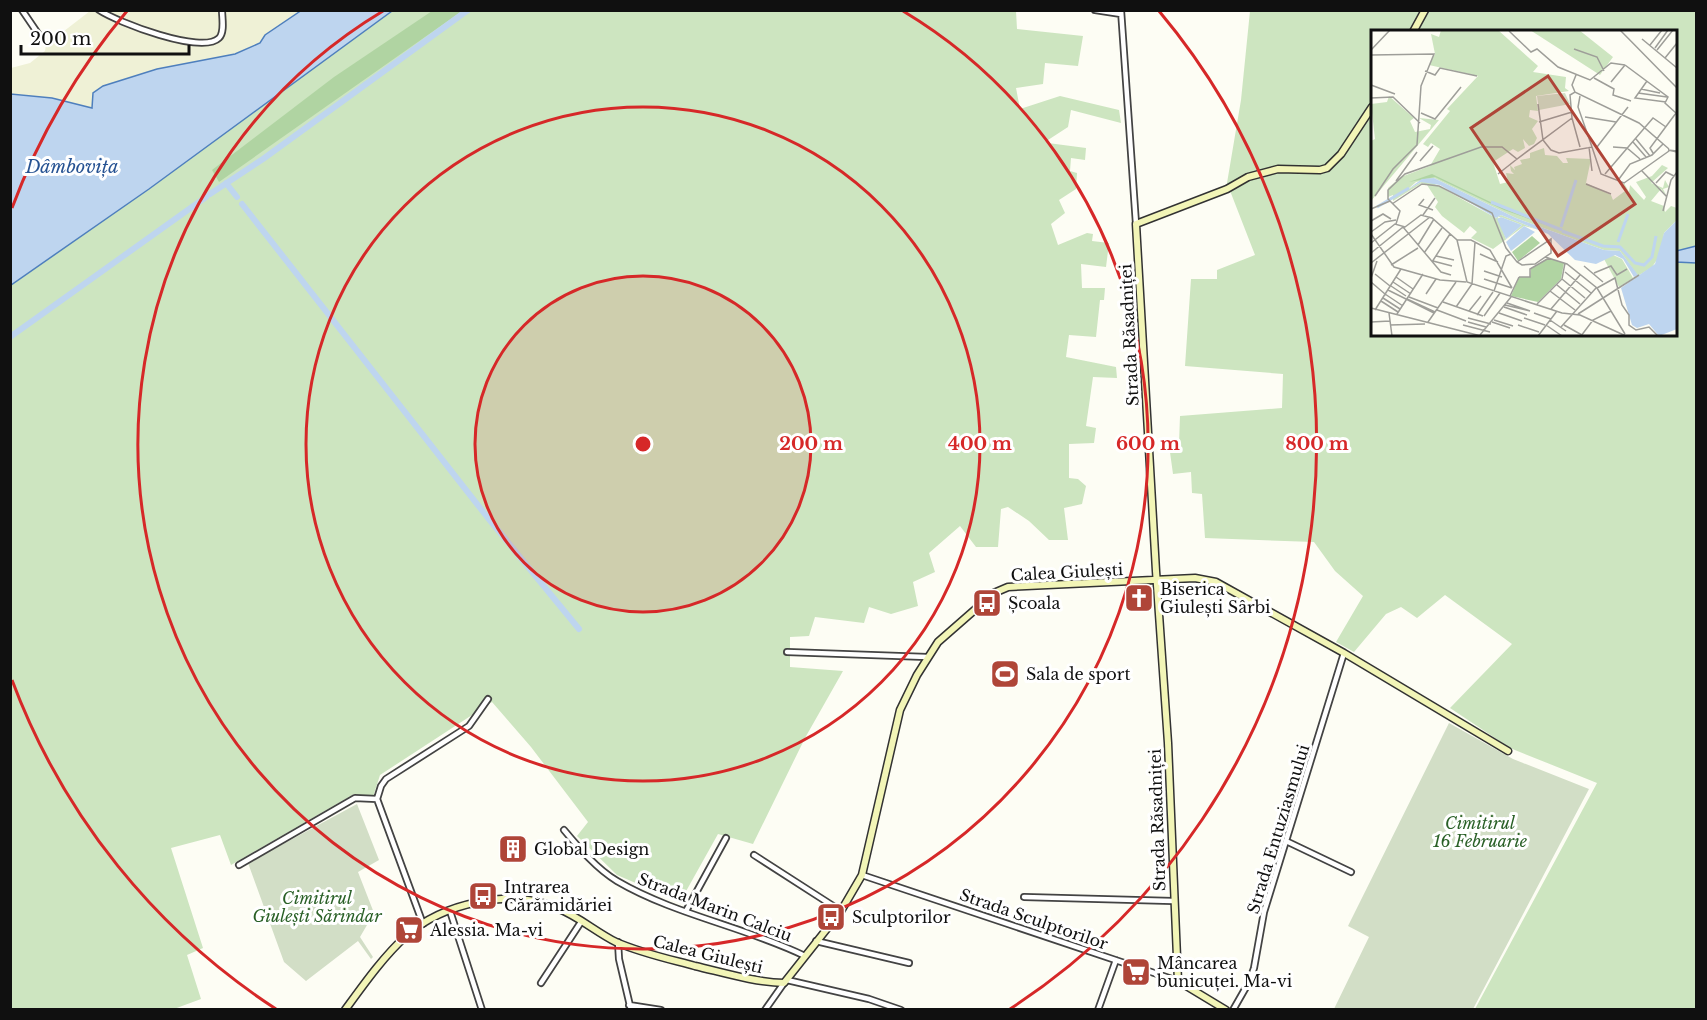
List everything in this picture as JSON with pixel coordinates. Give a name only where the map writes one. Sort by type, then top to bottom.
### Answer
[{"type":"main road","points":[[1414,30],[1425,10]]},
{"type":"main road","points":[[1136,224],[1227,189],[1248,177],[1278,169],[1320,170],[1327,168],[1341,154],[1371,109]]},
{"type":"main road","name":"Strada Răsadniței","points":[[1136,224],[1156,580],[1168,743],[1178,981]]},
{"type":"main road","name":"Calea Giulești","points":[[345,1010],[385,957],[408,935],[423,924],[450,911],[483,900],[512,899],[555,907],[618,942],[670,959],[750,979],[786,982],[841,911],[862,875],[900,710],[927,657],[938,642],[994,593],[1008,588],[1195,578],[1216,582],[1344,653],[1508,751]]},
{"type":"main road","name":"Strada Sculptorilor","points":[[1178,981],[1226,1010]]},
{"type":"street","points":[[22,10],[39,34]]},
{"type":"street","points":[[99,10],[175,40],[209,42],[220,38],[222,34],[222,10]]},
{"type":"street","points":[[1095,10],[1121,12]]},
{"type":"street","name":"Strada Răsadniței","points":[[1121,12],[1136,224]]},
{"type":"street","points":[[787,652],[927,657]]},
{"type":"street","name":"Strada Entuziasmului","points":[[1233,1010],[1254,968],[1264,912],[1344,653]]},
{"type":"street","points":[[423,924],[377,799],[386,779],[469,726],[488,699]]},
{"type":"street","points":[[239,865],[355,798],[377,799]]},
{"type":"street","name":"Strada Marin Calciu","points":[[564,830],[604,872],[617,881],[686,911],[805,956]]},
{"type":"street","points":[[686,911],[726,838]]},
{"type":"street","points":[[1286,841],[1351,872]]},
{"type":"street","points":[[754,855],[841,911]]},
{"type":"street","name":"Strada Sculptorilor","points":[[862,875],[1178,981]]},
{"type":"street","points":[[1024,897],[1173,901]]},
{"type":"street","points":[[450,911],[482,1010]]},
{"type":"street","points":[[541,983],[581,922]]},
{"type":"street","points":[[816,941],[909,963]]},
{"type":"street","points":[[618,942],[619,959],[630,1007],[661,1010]]},
{"type":"street","points":[[1098,1010],[1116,960]]},
{"type":"street","points":[[765,1010],[786,982],[901,1010]]},
{"type":"street","points":[[876,1010],[882,1004]]},
{"type":"green space","points":[[90,11],[302,11],[265,35],[260,43],[234,54],[157,69],[103,87],[93,93],[93,108],[52,98],[11,94],[11,68],[30,63],[45,51],[46,45]]},
{"type":"green space","points":[[392,11],[1016,11],[1017,29],[1083,36],[1078,66],[1045,63],[1043,84],[1016,88],[1020,109],[1060,96],[1119,110],[1121,123],[1071,110],[1068,127],[1048,140],[1048,143],[1086,148],[1085,160],[1071,158],[1070,171],[1077,173],[1076,189],[1059,200],[1065,213],[1051,224],[1058,245],[1087,233],[1093,234],[1092,241],[1109,243],[1106,267],[1081,264],[1082,288],[1105,288],[1104,300],[1100,300],[1096,337],[1069,335],[1066,357],[1116,367],[1117,378],[1093,377],[1086,426],[1096,428],[1094,443],[1069,444],[1069,478],[1078,479],[1086,486],[1082,504],[1064,508],[1068,540],[1049,540],[1029,521],[1008,507],[1001,509],[998,547],[976,547],[960,526],[929,553],[935,572],[913,582],[918,606],[891,614],[869,607],[864,623],[815,617],[809,636],[790,637],[790,667],[843,671],[805,738],[753,844],[718,834],[680,902],[617,875],[577,836],[588,822],[531,747],[492,702],[380,775],[373,797],[354,794],[231,865],[220,835],[171,848],[203,948],[187,955],[201,999],[174,1009],[11,1009],[10,285],[149,189]]},
{"type":"green space","points":[[432,11],[462,11],[219,182],[212,170],[334,77]]},
{"type":"green space","points":[[1250,11],[1696,11],[1696,246],[1677,251],[1677,30],[1371,30],[1371,336],[1677,336],[1677,262],[1696,263],[1696,1009],[1475,1009],[1597,783],[1510,748],[1450,708],[1512,644],[1445,595],[1417,618],[1401,607],[1386,614],[1354,652],[1336,642],[1363,596],[1335,571],[1314,542],[1205,538],[1202,494],[1192,493],[1191,472],[1173,474],[1169,445],[1179,444],[1180,416],[1282,408],[1283,374],[1185,366],[1191,279],[1217,279],[1217,270],[1255,255],[1227,183],[1241,100]]},
{"type":"green space","name":"Cimitirul 16 Februarie","points":[[1449,723],[1513,759],[1589,789],[1473,1009],[1334,1009],[1369,937],[1348,926]]},
{"type":"green space","name":"Cimitirul Giulești Sărindar","points":[[357,804],[379,860],[358,872],[374,913],[360,937],[373,957],[371,959],[358,941],[306,981],[284,962],[248,863]]},
{"type":"water","name":"Dâmbovița","points":[[302,10],[392,11],[149,189],[11,285],[11,94],[52,98],[92,108],[93,93],[103,86],[157,69],[235,54],[260,43],[265,35]]},
{"type":"water","points":[[1696,246],[1696,263],[1677,262],[1677,251]]},
{"type":"waterway","points":[[210,194],[263,159],[468,10]]},
{"type":"waterway","points":[[226,183],[237,197]]},
{"type":"waterway","points":[[10,337],[206,197]]},
{"type":"waterway","points":[[242,204],[488,518],[579,629]]},
{"type":"place","name":"Biserica Giulești Sârbi","points":[[1139,598]]},
{"type":"place","name":"Școala","points":[[987,603]]},
{"type":"place","name":"Sala de sport","points":[[1005,674]]},
{"type":"place","name":"Global Design","points":[[513,849]]},
{"type":"place","name":"Intrarea Cărămidăriei","points":[[483,896]]},
{"type":"place","name":"Sculptorilor","points":[[831,917]]},
{"type":"place","name":"Alessia. Ma-vi","points":[[409,930]]},
{"type":"place","name":"Mâncarea bunicuței. Ma-vi","points":[[1136,972]]}]
